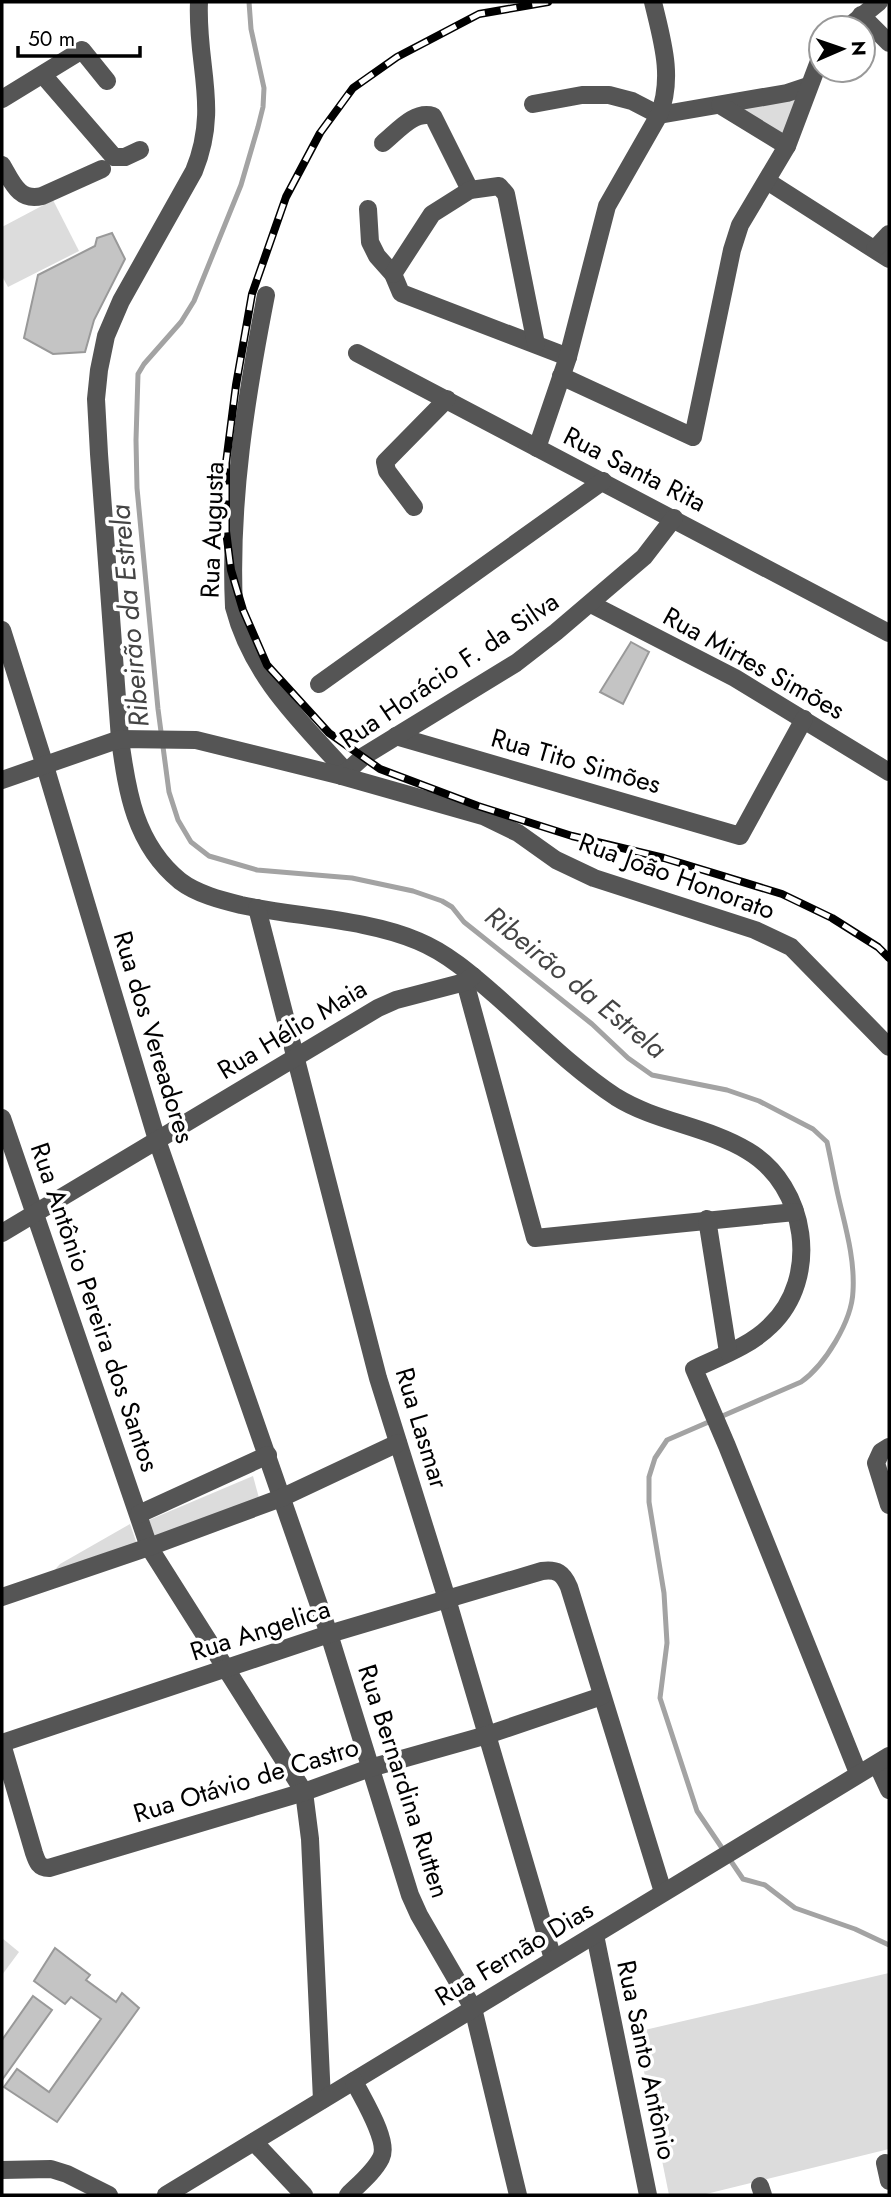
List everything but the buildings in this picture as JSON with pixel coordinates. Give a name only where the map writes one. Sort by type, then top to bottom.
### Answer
[{"type":"street","points":[[199,2],[198,26],[208,102],[203,148],[194,171],[121,301],[106,336],[96,399],[132,811],[149,846],[181,882],[206,895],[257,908],[344,923],[415,940],[436,949],[469,979],[617,1097],[651,1114],[746,1150],[774,1172],[785,1187],[795,1212],[802,1250],[801,1267],[791,1299],[769,1328],[729,1352],[694,1368],[858,1773]]},
{"type":"street","points":[[537,448],[568,357],[607,206],[659,115],[664,100],[666,69],[653,2]]},
{"type":"street","points":[[862,14],[879,2]]},
{"type":"street","points":[[2,99],[82,50],[107,81]]},
{"type":"street","points":[[43,75],[114,156],[125,157],[140,150]]},
{"type":"street","points":[[533,104],[582,95],[609,95],[632,101],[659,115],[787,93],[808,86]]},
{"type":"street","points":[[561,376],[693,437],[732,250],[740,225],[787,146],[808,86]]},
{"type":"street","points":[[720,105],[787,146]]},
{"type":"street","points":[[383,143],[414,117],[425,114],[433,116],[470,190]]},
{"type":"street","points":[[2,165],[16,188],[27,198],[42,196],[102,169]]},
{"type":"street","points":[[767,181],[882,254],[889,234]]},
{"type":"street","points":[[393,274],[432,214],[470,190],[499,186],[506,194],[536,344]]},
{"type":"street","points":[[368,209],[370,242],[377,256],[393,274],[401,293],[568,357]]},
{"type":"street","name":"Rua Augusta","points":[[266,295],[237,486],[234,607],[246,641],[267,682],[340,765],[342,776]]},
{"type":"street","name":"Rua Santa Rita","points":[[357,353],[889,633]]},
{"type":"street","points":[[414,508],[387,471],[385,462],[447,399]]},
{"type":"street","points":[[320,684],[603,481]]},
{"type":"street","name":"Rua Horácio F. da Silva","points":[[342,776],[364,756],[516,663],[591,604],[644,557],[674,518]]},
{"type":"street","name":"Rua Mirtes Simões","points":[[591,604],[735,678],[889,772]]},
{"type":"street","name":"Rua dos Vereadores","points":[[2,630],[46,766],[157,1140],[281,1499]]},
{"type":"street","name":"Rua Tito Simões","points":[[396,736],[740,836],[804,719]]},
{"type":"street","points":[[2,779],[126,738]]},
{"type":"street","name":"Rua João Honorato","points":[[126,738],[197,740],[342,776],[483,816],[518,833],[555,860],[594,878],[755,930],[781,941],[798,952],[889,1047]]},
{"type":"street","name":"Rua Lasmar","points":[[257,908],[378,1378],[447,1599],[553,1959]]},
{"type":"street","points":[[469,979],[535,1238],[795,1212]]},
{"type":"street","name":"Rua Hélio Maia","points":[[2,1233],[378,1008],[396,1000],[469,979]]},
{"type":"street","name":"Rua Antônio Pereira dos Santos","points":[[2,1118],[149,1547],[304,1793]]},
{"type":"street","points":[[707,1219],[729,1352]]},
{"type":"street","points":[[2,1597],[281,1499],[398,1443]]},
{"type":"street","points":[[889,1447],[881,1452],[876,1463],[889,1505]]},
{"type":"street","points":[[139,1514],[268,1455]]},
{"type":"street","name":"Rua Bernardina Rutten","points":[[281,1499],[329,1634],[410,1895],[473,2008],[518,2195]]},
{"type":"street","name":"Rua Angelica","points":[[2,1743],[329,1634],[538,1573],[557,1571],[565,1576],[602,1696]]},
{"type":"street","points":[[602,1696],[663,1892]]},
{"type":"street","name":"Rua Otávio de Castro","points":[[2,1743],[38,1864],[49,1868],[304,1793],[370,1768],[487,1735],[602,1696]]},
{"type":"street","points":[[883,1760],[889,1790]]},
{"type":"street","name":"Rua Fernão Dias","points":[[166,2195],[883,1760]]},
{"type":"street","points":[[304,1793],[310,1839],[322,2100]]},
{"type":"street","name":"Rua Santo Antônio","points":[[595,1935],[648,2195]]},
{"type":"street","points":[[348,2195],[382,2158],[384,2151],[380,2135],[354,2081]]},
{"type":"street","points":[[254,2142],[304,2195]]},
{"type":"street","points":[[2,2170],[51,2169],[109,2195]]},
{"type":"shaded area","points":[[803,92],[787,140],[732,107]]},
{"type":"shaded area","points":[[53,200],[79,251],[8,287],[2,276],[2,227]]},
{"type":"shaded area","points":[[253,1476],[259,1498],[155,1538],[149,1520]]},
{"type":"shaded area","points":[[130,1524],[138,1547],[52,1573],[60,1564]]},
{"type":"shaded area","points":[[2,1938],[19,1952],[2,1975]]},
{"type":"shaded area","points":[[889,1973],[889,2149],[702,2195],[669,2195],[636,2032]]},
{"type":"waterway","name":"Ribeirão da Estrela","points":[[249,2],[251,29],[264,88],[263,107],[241,185],[194,301],[181,322],[138,374],[137,488],[158,709],[169,792],[178,820],[191,842],[209,856],[257,870],[352,878],[413,891],[442,901],[452,907],[464,922],[592,1024],[628,1058],[652,1075],[727,1090],[759,1101],[813,1129],[827,1142],[849,1242],[853,1279],[848,1315],[836,1341],[819,1365],[801,1382],[667,1440],[655,1458],[649,1477],[649,1502],[664,1593],[667,1643],[660,1698],[697,1811],[743,1879],[765,1885],[795,1908],[855,1929],[889,1945]]},
{"type":"railway","points":[[548,2],[479,14],[397,57],[353,88],[320,133],[286,197],[252,294],[226,463],[226,531],[231,570],[243,610],[267,665],[329,733],[380,769],[478,806],[572,836],[664,858],[782,894],[832,918],[878,947],[889,958]]}]
